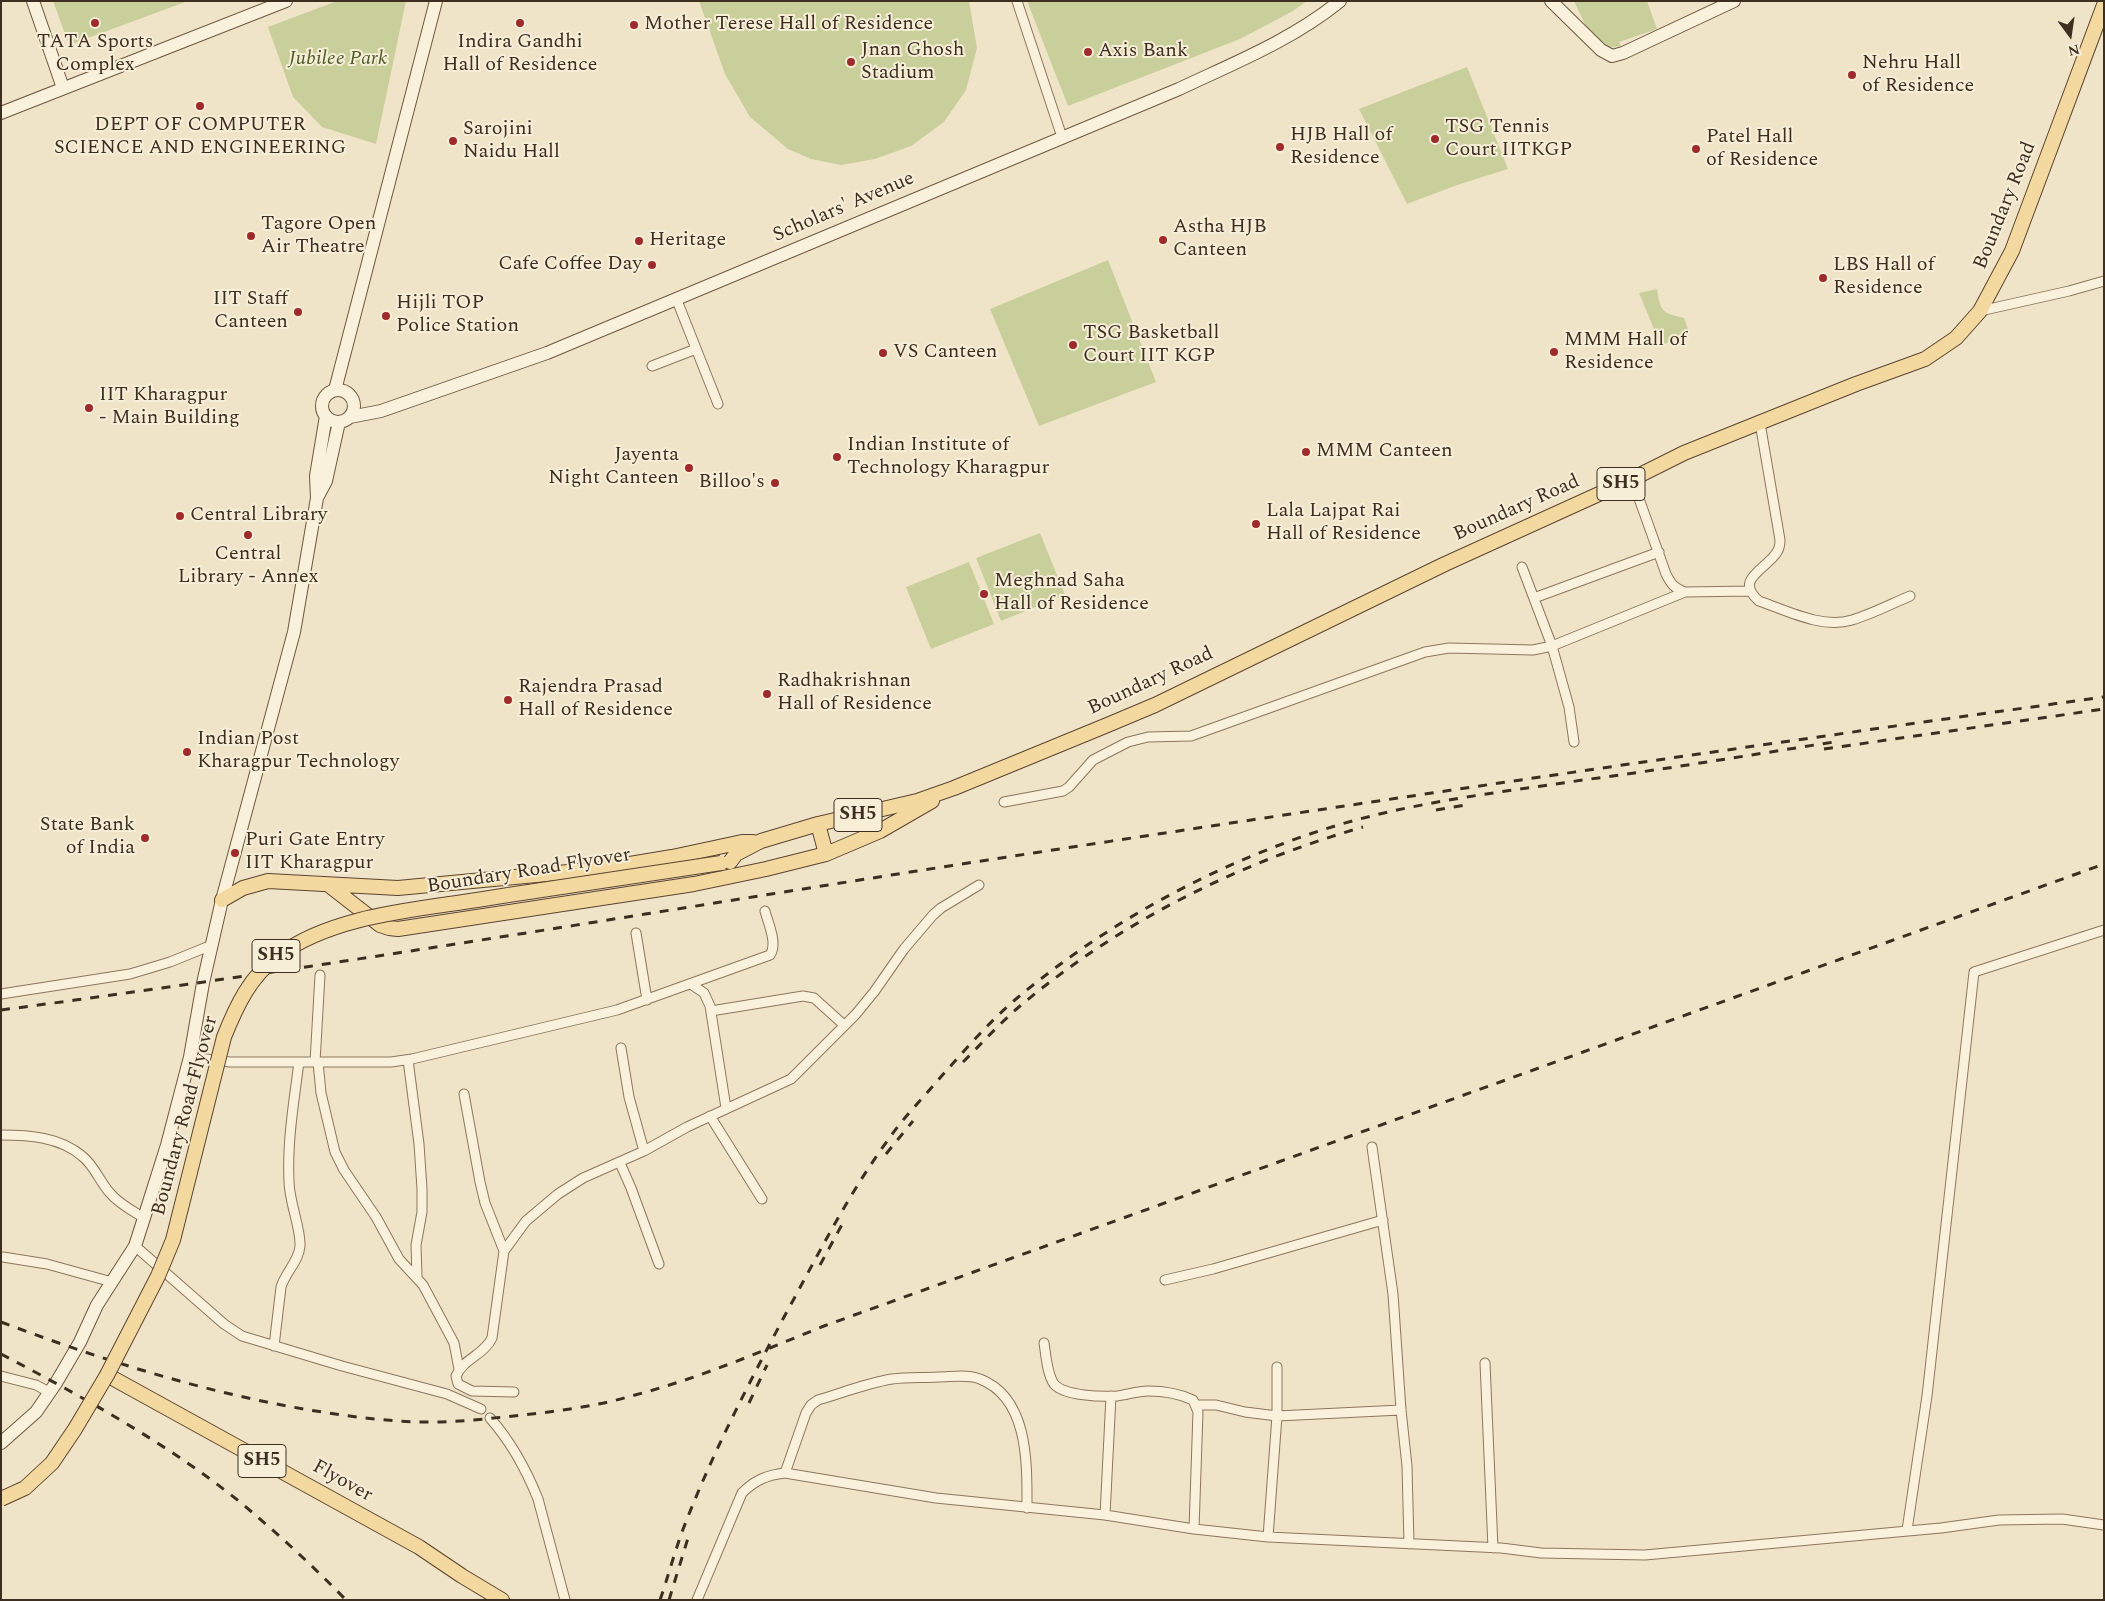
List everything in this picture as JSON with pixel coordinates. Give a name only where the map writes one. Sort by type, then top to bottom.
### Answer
[{"type":"main road","name":"Boundary Road","points":[[761,841],[818,824],[908,803],[954,788],[1155,705],[1445,564],[1632,479],[1684,453],[1856,384],[1926,359],[1956,338],[1980,311],[2012,250],[2104,5]]},
{"type":"main road","name":"Boundary Road","points":[[330,886],[380,925],[388,928],[398,928],[685,885],[753,872],[826,854],[880,831],[954,788]]},
{"type":"main road","points":[[818,824],[826,854]]},
{"type":"main road","points":[[222,900],[243,888],[268,881],[330,886],[398,888],[600,869],[672,857],[742,842],[761,841]]},
{"type":"main road","name":"Boundary Road Flyover","points":[[1,1499],[24,1488],[52,1463],[107,1375],[158,1276],[173,1240],[224,1037],[234,1014],[255,978],[276,956],[304,939],[337,927],[377,917],[566,885],[725,862],[761,841]]},
{"type":"main road","points":[[725,862],[753,872]]},
{"type":"main road","name":"Flyover","points":[[107,1375],[419,1547],[502,1600]]},
{"type":"street","points":[[33,1],[63,88]]},
{"type":"street","points":[[1,114],[286,1]]},
{"type":"street","points":[[336,390],[436,1]]},
{"type":"street","points":[[1017,1],[1062,137]]},
{"type":"street","name":"Scholars' Avenue","points":[[344,419],[381,411],[547,353],[1179,89],[1252,55],[1293,33],[1340,1]]},
{"type":"street","points":[[1551,1],[1601,50],[1612,56],[1623,53],[1734,1]]},
{"type":"street","points":[[1980,311],[2104,281]]},
{"type":"street","points":[[676,298],[718,404]]},
{"type":"street","points":[[652,366],[696,349]]},
{"type":"street","points":[[1,1443],[36,1412],[50,1392],[80,1342],[97,1305],[134,1246],[144,1218],[167,1145],[190,1057],[222,900],[294,632],[317,498],[316,476],[326,416],[322,408],[324,398],[331,391],[346,391],[353,398],[354,408],[344,419],[326,481],[317,498]]},
{"type":"street","points":[[326,416],[344,419]]},
{"type":"street","points":[[1750,592],[1752,577],[1771,561],[1779,550],[1780,540],[1760,423]]},
{"type":"street","points":[[1632,479],[1670,583],[1676,589],[1685,592],[1750,592],[1759,601],[1812,619],[1833,622],[1852,620],[1910,596]]},
{"type":"street","points":[[1534,598],[1659,552]]},
{"type":"street","points":[[1522,567],[1552,646],[1569,707],[1574,742]]},
{"type":"street","points":[[1004,802],[1063,791],[1094,760],[1138,739],[1191,736],[1425,652],[1449,648],[1533,650],[1552,646],[1685,592]]},
{"type":"street","points":[[459,1369],[466,1362],[483,1352],[492,1338],[504,1251],[526,1221],[558,1194],[583,1178],[644,1151],[726,1108],[785,1083],[844,1025],[874,992],[904,949],[933,915],[941,908],[980,885]]},
{"type":"street","points":[[190,1057],[230,1062],[391,1062],[408,1060],[556,1025],[647,1000],[770,955],[773,951],[773,944],[765,911]]},
{"type":"street","points":[[1907,1530],[1927,1396],[1974,972],[2104,930]]},
{"type":"street","points":[[636,934],[647,1000]]},
{"type":"street","points":[[1,994],[130,974],[170,962],[212,945]]},
{"type":"street","points":[[320,975],[316,1062],[335,1152],[344,1170],[376,1217],[399,1259],[417,1277],[452,1338],[459,1369],[456,1380],[464,1388],[484,1392],[514,1392]]},
{"type":"street","points":[[691,984],[704,993],[711,1010],[726,1108]]},
{"type":"street","points":[[711,1010],[803,996],[814,998],[844,1025]]},
{"type":"street","points":[[621,1048],[629,1097],[644,1151]]},
{"type":"street","points":[[408,1060],[419,1144],[422,1189],[422,1212],[416,1245],[417,1277]]},
{"type":"street","points":[[274,1346],[280,1287],[300,1247],[290,1198],[289,1180],[289,1162],[299,1062]]},
{"type":"street","points":[[464,1094],[485,1202],[504,1251]]},
{"type":"street","points":[[710,1116],[762,1199]]},
{"type":"street","points":[[1,1135],[19,1135],[53,1141],[73,1149],[84,1157],[111,1195],[144,1218]]},
{"type":"street","points":[[1372,1147],[1393,1294],[1406,1466],[1409,1544]]},
{"type":"street","points":[[620,1162],[658,1264]]},
{"type":"street","points":[[1165,1280],[1213,1269],[1383,1220]]},
{"type":"street","points":[[134,1246],[224,1324],[242,1336],[448,1394],[480,1409]]},
{"type":"street","points":[[3,1257],[47,1264],[112,1282]]},
{"type":"street","points":[[1044,1343],[1051,1378],[1055,1384],[1071,1393],[1111,1396],[1154,1391],[1193,1400],[1198,1412],[1194,1529]]},
{"type":"street","points":[[1485,1363],[1493,1548]]},
{"type":"street","points":[[1268,1537],[1277,1416],[1278,1367]]},
{"type":"street","points":[[1,1376],[36,1385],[50,1392]]},
{"type":"street","points":[[785,1473],[806,1413],[811,1405],[818,1400],[893,1379],[966,1376],[979,1378],[990,1384],[1006,1399],[1017,1418],[1025,1454],[1028,1508]]},
{"type":"street","points":[[1105,1515],[1111,1396]]},
{"type":"street","points":[[1196,1405],[1216,1405],[1245,1412],[1277,1416],[1401,1410]]},
{"type":"street","points":[[490,1418],[518,1455],[532,1484],[538,1499],[564,1598]]},
{"type":"street","points":[[697,1600],[742,1493],[760,1478],[785,1473],[936,1498],[1105,1515],[1194,1529],[1268,1537],[1493,1548],[1541,1553],[1645,1554],[1941,1528],[1999,1520],[2062,1519],[2104,1525]]},
{"type":"green space","name":"TATA Sports Complex","points":[[53,1],[188,1],[69,45]]},
{"type":"green space","name":"Jubilee Park","points":[[337,1],[406,1],[376,144],[322,127],[293,97],[268,27]]},
{"type":"green space","name":"Jnan Ghosh Stadium","points":[[699,1],[969,1],[977,48],[966,90],[944,122],[911,146],[875,159],[841,165],[811,159],[788,149],[750,117],[725,74]]},
{"type":"green space","points":[[1027,1],[1307,1],[1293,11],[1240,39],[1068,106]]},
{"type":"green space","points":[[1574,1],[1647,1],[1657,29],[1619,42],[1621,46],[1606,48],[1590,35]]},
{"type":"green space","name":"TSG Tennis Court IITKGP","points":[[1467,67],[1508,169],[1457,185],[1407,204],[1359,109]]},
{"type":"green space","name":"TSG Basketball Court IIT KGP","points":[[1108,260],[1156,382],[1039,426],[990,309]]},
{"type":"green space","points":[[1657,289],[1659,302],[1663,310],[1684,318],[1690,334],[1662,345],[1639,293]]},
{"type":"green space","points":[[1040,533],[1065,595],[1001,621],[976,558]]},
{"type":"green space","points":[[969,562],[994,624],[931,649],[906,587]]},
{"type":"railway","points":[[1,1010],[413,951],[1350,805],[2104,697]]},
{"type":"railway","points":[[1824,749],[2104,709]]},
{"type":"railway","points":[[660,1600],[693,1504],[730,1423],[784,1317],[859,1183],[900,1124],[967,1048],[1006,1008],[1050,972],[1122,923],[1198,880],[1278,846],[1351,821],[1450,800],[1834,742]]},
{"type":"railway","points":[[1436,810],[1471,804]]},
{"type":"railway","points":[[963,1062],[1020,1006],[1058,976],[1140,922],[1226,877],[1271,858],[1363,827]]},
{"type":"railway","points":[[1,1322],[119,1363],[200,1386],[281,1405],[381,1420],[451,1422],[550,1412],[621,1399],[707,1372],[824,1326],[2104,864]]},
{"type":"railway","points":[[886,1154],[913,1121]]},
{"type":"railway","points":[[820,1265],[845,1219]]},
{"type":"railway","points":[[1,1354],[124,1422],[184,1460],[240,1502],[281,1537],[346,1600]]},
{"type":"railway","points":[[749,1403],[767,1365]]},
{"type":"railway","points":[[669,1600],[688,1538]]},
{"type":"place","name":"TATA Sports Complex","points":[[95,23]]},
{"type":"place","name":"Indira Gandhi Hall of Residence","points":[[520,23]]},
{"type":"place","name":"Mother Terese Hall of Residence","points":[[634,25]]},
{"type":"place","name":"Axis Bank","points":[[1088,52]]},
{"type":"place","name":"Jnan Ghosh Stadium","points":[[851,62]]},
{"type":"place","name":"Nehru Hall of Residence","points":[[1852,75]]},
{"type":"place","name":"DEPT OF COMPUTER SCIENCE AND ENGINEERING","points":[[200,106]]},
{"type":"place","name":"TSG Tennis Court IITKGP","points":[[1435,139]]},
{"type":"place","name":"Sarojini Naidu Hall","points":[[453,141]]},
{"type":"place","name":"HJB Hall of Residence","points":[[1280,147]]},
{"type":"place","name":"Patel Hall of Residence","points":[[1696,149]]},
{"type":"place","name":"Tagore Open Air Theatre","points":[[251,236]]},
{"type":"place","name":"Astha HJB Canteen","points":[[1163,240]]},
{"type":"place","name":"Heritage","points":[[639,241]]},
{"type":"place","name":"Cafe Coffee Day","points":[[652,265]]},
{"type":"place","name":"LBS Hall of Residence","points":[[1823,278]]},
{"type":"place","name":"IIT Staff Canteen","points":[[298,312]]},
{"type":"place","name":"Hijli TOP Police Station","points":[[386,316]]},
{"type":"place","name":"TSG Basketball Court IIT KGP","points":[[1073,345]]},
{"type":"place","name":"MMM Hall of Residence","points":[[1554,352]]},
{"type":"place","name":"VS Canteen","points":[[883,353]]},
{"type":"place","name":"IIT Kharagpur - Main Building","points":[[89,408]]},
{"type":"place","name":"MMM Canteen","points":[[1306,452]]},
{"type":"place","name":"Indian Institute of Technology Kharagpur","points":[[837,457]]},
{"type":"place","name":"Jayenta Night Canteen","points":[[689,468]]},
{"type":"place","name":"Billoo's","points":[[775,483]]},
{"type":"place","name":"Central Library","points":[[180,516]]},
{"type":"place","name":"Lala Lajpat Rai Hall of Residence","points":[[1256,524]]},
{"type":"place","name":"Central Library - Annex","points":[[248,535]]},
{"type":"place","name":"Meghnad Saha Hall of Residence","points":[[984,594]]},
{"type":"place","name":"Radhakrishnan Hall of Residence","points":[[767,694]]},
{"type":"place","name":"Rajendra Prasad Hall of Residence","points":[[508,700]]},
{"type":"place","name":"Indian Post Kharagpur Technology","points":[[187,752]]},
{"type":"place","name":"State Bank of India","points":[[145,838]]},
{"type":"place","name":"Puri Gate Entry IIT Kharagpur","points":[[235,853]]}]
